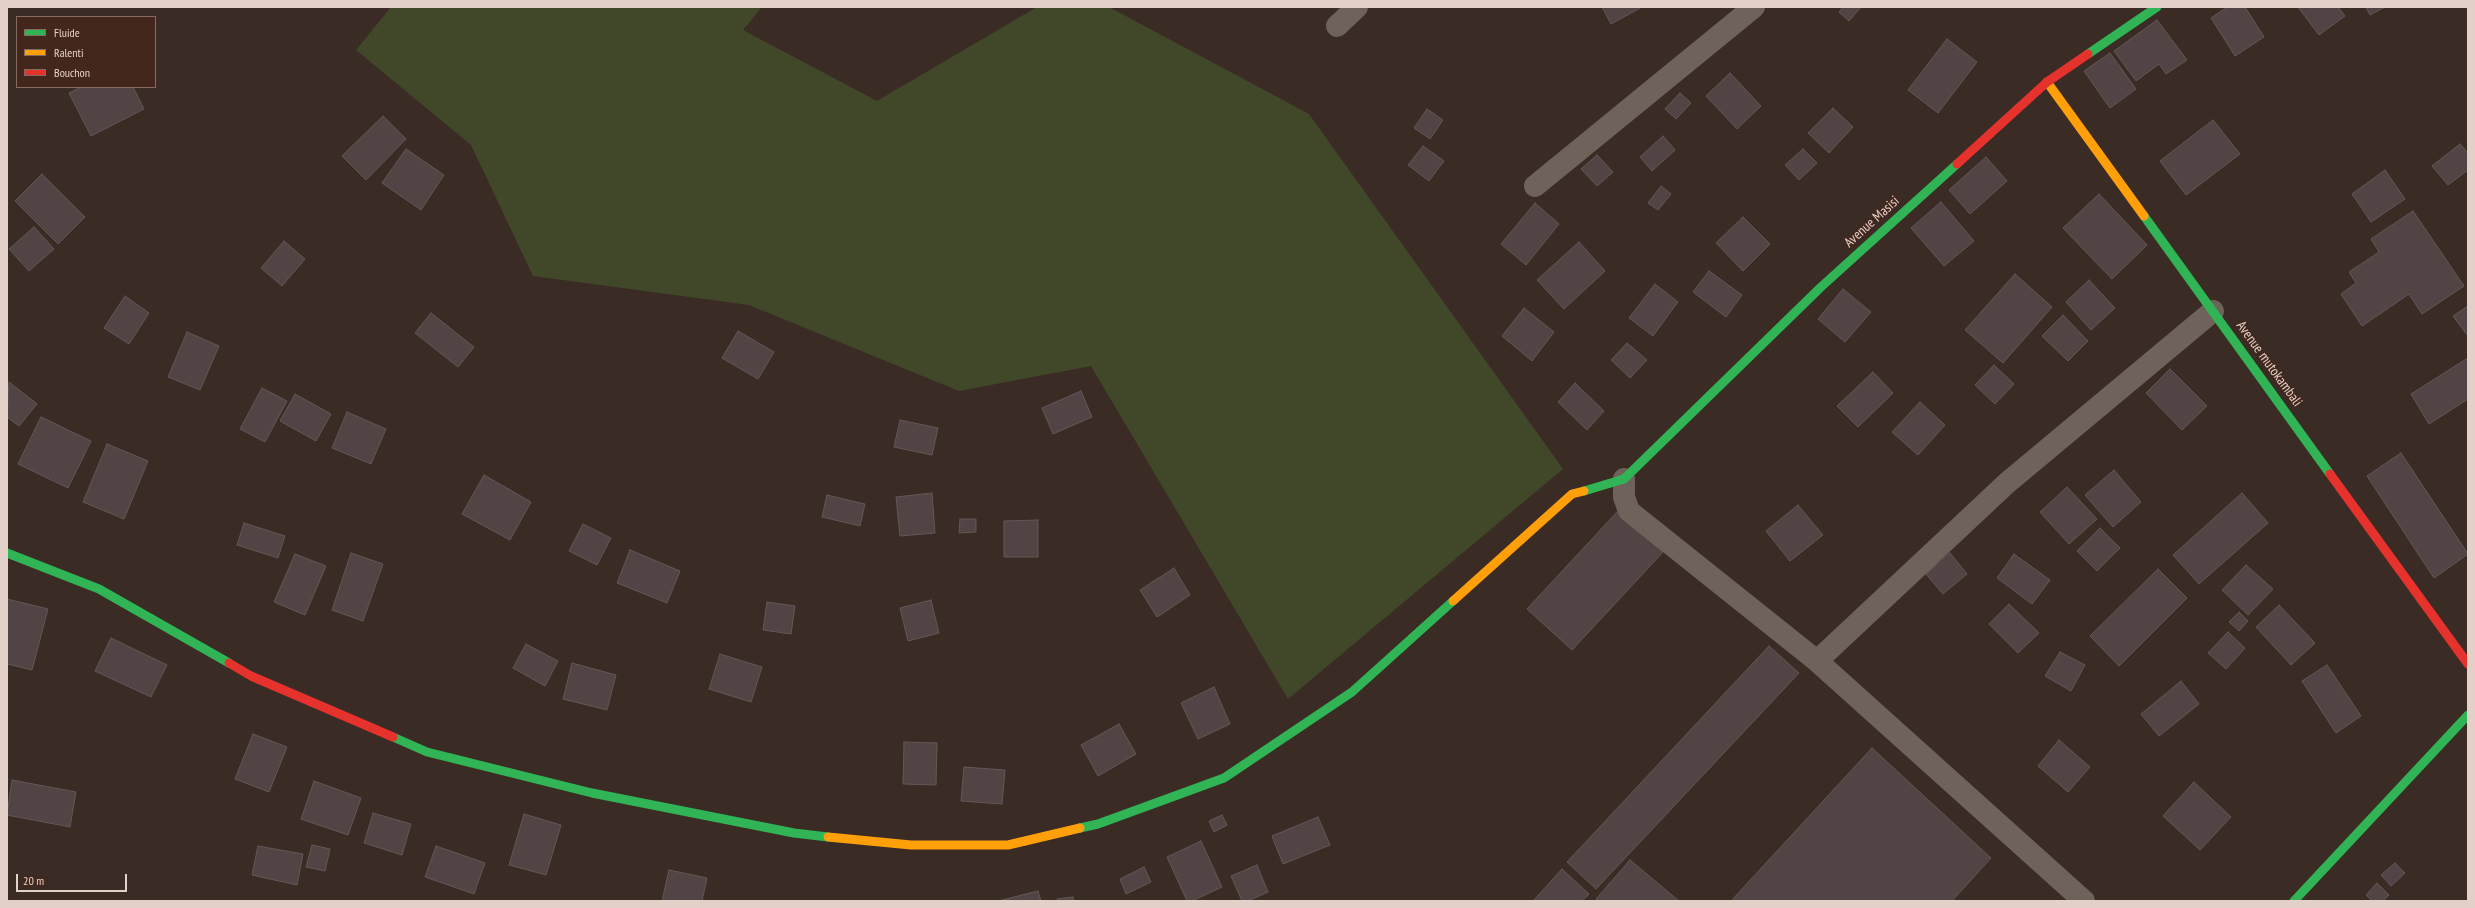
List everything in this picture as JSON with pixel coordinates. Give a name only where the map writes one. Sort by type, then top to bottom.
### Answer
[{"type":"main road","name":"Avenue Masisi","points":[[1624,480],[1821,287],[2047,82],[2157,7]]},
{"type":"main road","name":"Avenue mutokambali","points":[[2047,82],[2468,664]]},
{"type":"main road","points":[[7,553],[98,589],[251,676],[427,752],[592,793],[794,833],[911,845],[1008,845],[1098,824],[1224,778],[1352,692],[1572,494],[1624,480]]},
{"type":"main road","points":[[2294,901],[2468,715]]},
{"type":"street","points":[[1337,26],[1357,7]]},
{"type":"street","points":[[1535,186],[1754,7]]},
{"type":"street","points":[[1818,661],[2007,483],[2213,311]]},
{"type":"street","points":[[1624,480],[1624,497],[1629,511],[1818,661],[2084,901]]},
{"type":"green space","points":[[391,7],[762,7],[743,30],[877,101],[1037,7],[1109,7],[1309,114],[1563,469],[1288,699],[1091,366],[959,391],[749,305],[533,276],[471,145],[356,50]]},
{"type":"building","points":[[1602,7],[1642,7],[1611,24]]},
{"type":"building","points":[[1843,7],[1861,7],[1849,21],[1839,12]]},
{"type":"building","points":[[2227,7],[2245,7],[2264,37],[2235,56],[2211,18]]},
{"type":"building","points":[[2298,7],[2338,7],[2345,16],[2319,35]]},
{"type":"building","points":[[2366,7],[2385,7],[2370,15]]},
{"type":"building","points":[[2157,20],[2187,60],[2166,74],[2159,64],[2136,81],[2114,51]]},
{"type":"building","points":[[1947,39],[1977,62],[1938,113],[1908,90]]},
{"type":"building","points":[[2110,53],[2136,89],[2110,108],[2084,71]]},
{"type":"building","points":[[1730,73],[1761,106],[1737,129],[1706,96]]},
{"type":"building","points":[[79,88],[134,88],[144,109],[91,136],[69,93]]},
{"type":"building","points":[[1680,93],[1691,103],[1676,119],[1665,109]]},
{"type":"building","points":[[1833,108],[1853,127],[1829,153],[1808,133]]},
{"type":"building","points":[[1427,109],[1443,120],[1430,139],[1414,128]]},
{"type":"building","points":[[383,116],[406,139],[366,180],[342,156]]},
{"type":"building","points":[[2213,120],[2240,154],[2186,195],[2160,161]]},
{"type":"building","points":[[1663,136],[1675,150],[1652,171],[1640,157]]},
{"type":"building","points":[[2460,144],[2468,153],[2468,170],[2448,185],[2432,166]]},
{"type":"building","points":[[1423,146],[1444,161],[1429,181],[1408,165]]},
{"type":"building","points":[[406,149],[444,175],[421,210],[382,183]]},
{"type":"building","points":[[1803,149],[1817,163],[1799,180],[1785,165]]},
{"type":"building","points":[[1597,155],[1613,172],[1597,186],[1581,169]]},
{"type":"building","points":[[1986,157],[2007,181],[1970,214],[1949,190]]},
{"type":"building","points":[[2385,170],[2405,199],[2371,222],[2352,194]]},
{"type":"building","points":[[42,174],[85,217],[58,244],[15,201]]},
{"type":"building","points":[[1661,186],[1671,194],[1658,210],[1648,203]]},
{"type":"building","points":[[2099,194],[2147,245],[2112,279],[2063,228]]},
{"type":"building","points":[[1941,202],[1974,241],[1944,266],[1911,228]]},
{"type":"building","points":[[1535,203],[1559,224],[1526,265],[1501,244]]},
{"type":"building","points":[[2413,211],[2464,286],[2422,314],[2409,294],[2362,326],[2341,294],[2356,283],[2349,272],[2379,252],[2371,239]]},
{"type":"building","points":[[1743,217],[1770,244],[1743,271],[1716,243]]},
{"type":"building","points":[[34,227],[54,249],[29,271],[9,249]]},
{"type":"building","points":[[284,241],[305,259],[282,286],[261,268]]},
{"type":"building","points":[[1579,242],[1605,271],[1564,309],[1537,280]]},
{"type":"building","points":[[1709,271],[1742,295],[1726,317],[1693,292]]},
{"type":"building","points":[[2015,274],[2052,307],[2003,363],[1965,330]]},
{"type":"building","points":[[2089,280],[2115,308],[2091,330],[2066,302]]},
{"type":"building","points":[[1655,284],[1678,302],[1653,336],[1629,318]]},
{"type":"building","points":[[1843,289],[1871,312],[1845,342],[1818,319]]},
{"type":"building","points":[[125,296],[149,313],[129,344],[104,328]]},
{"type":"building","points":[[2468,306],[2468,336],[2453,316]]},
{"type":"building","points":[[1524,308],[1554,332],[1532,361],[1502,336]]},
{"type":"building","points":[[431,313],[474,347],[458,367],[415,333]]},
{"type":"building","points":[[2063,315],[2088,341],[2068,361],[2042,336]]},
{"type":"building","points":[[738,331],[774,352],[758,379],[722,358]]},
{"type":"building","points":[[187,332],[219,346],[200,390],[168,377]]},
{"type":"building","points":[[1627,343],[1647,360],[1630,378],[1611,360]]},
{"type":"building","points":[[2468,358],[2468,399],[2429,424],[2411,394]]},
{"type":"building","points":[[1994,365],[2014,384],[1995,404],[1975,385]]},
{"type":"building","points":[[2170,369],[2207,406],[2182,430],[2146,393]]},
{"type":"building","points":[[1873,372],[1893,393],[1858,427],[1837,406]]},
{"type":"building","points":[[9,382],[37,404],[19,426],[7,417]]},
{"type":"building","points":[[1575,383],[1604,411],[1587,430],[1558,402]]},
{"type":"building","points":[[262,388],[287,401],[265,442],[240,429]]},
{"type":"building","points":[[1081,391],[1092,417],[1053,434],[1042,408]]},
{"type":"building","points":[[295,394],[331,414],[316,441],[280,421]]},
{"type":"building","points":[[1920,402],[1945,425],[1918,455],[1892,432]]},
{"type":"building","points":[[347,412],[386,429],[371,464],[332,448]]},
{"type":"building","points":[[41,417],[91,441],[68,488],[18,464]]},
{"type":"building","points":[[900,420],[938,428],[932,455],[894,447]]},
{"type":"building","points":[[107,444],[148,461],[124,519],[83,502]]},
{"type":"building","points":[[2401,453],[2468,554],[2434,578],[2367,476]]},
{"type":"building","points":[[2114,470],[2141,502],[2113,527],[2085,495]]},
{"type":"building","points":[[484,475],[531,502],[510,540],[462,514]]},
{"type":"building","points":[[2067,487],[2097,519],[2069,544],[2040,512]]},
{"type":"building","points":[[932,493],[935,533],[900,536],[896,497]]},
{"type":"building","points":[[2242,493],[2268,523],[2199,584],[2173,555]]},
{"type":"building","points":[[827,495],[865,504],[860,526],[822,517]]},
{"type":"building","points":[[1798,505],[1823,535],[1790,561],[1766,531]]},
{"type":"building","points":[[1618,511],[1663,552],[1572,650],[1527,609]]},
{"type":"building","points":[[960,519],[976,519],[976,532],[959,533]]},
{"type":"building","points":[[1038,520],[1038,557],[1004,557],[1004,521]]},
{"type":"building","points":[[244,523],[285,536],[278,558],[237,545]]},
{"type":"building","points":[[583,524],[611,538],[597,565],[569,551]]},
{"type":"building","points":[[2100,528],[2120,548],[2097,571],[2077,551]]},
{"type":"building","points":[[630,550],[680,571],[667,603],[617,583]]},
{"type":"building","points":[[351,553],[383,564],[363,621],[332,610]]},
{"type":"building","points":[[1950,553],[1967,574],[1943,594],[1926,574]]},
{"type":"building","points":[[295,554],[326,566],[305,615],[274,602]]},
{"type":"building","points":[[2014,554],[2050,580],[2032,604],[1997,578]]},
{"type":"building","points":[[2246,565],[2273,589],[2248,615],[2222,590]]},
{"type":"building","points":[[1174,568],[1190,595],[1157,617],[1140,590]]},
{"type":"building","points":[[2158,569],[2187,598],[2119,666],[2090,636]]},
{"type":"building","points":[[7,599],[48,609],[32,670],[7,664]]},
{"type":"building","points":[[931,600],[939,633],[908,641],[900,608]]},
{"type":"building","points":[[767,602],[795,606],[791,634],[763,630]]},
{"type":"building","points":[[2009,604],[2039,633],[2018,653],[1989,624]]},
{"type":"building","points":[[2279,605],[2315,643],[2291,665],[2256,627]]},
{"type":"building","points":[[2239,612],[2248,621],[2239,631],[2229,622]]},
{"type":"building","points":[[2228,632],[2245,648],[2226,669],[2208,653]]},
{"type":"building","points":[[111,638],[167,665],[151,697],[95,671]]},
{"type":"building","points":[[526,644],[558,661],[545,686],[513,668]]},
{"type":"building","points":[[1769,646],[1799,673],[1596,889],[1567,862]]},
{"type":"building","points":[[2060,652],[2085,665],[2071,691],[2045,676]]},
{"type":"building","points":[[720,654],[762,667],[751,702],[709,689]]},
{"type":"building","points":[[572,663],[616,675],[607,710],[563,699]]},
{"type":"building","points":[[2327,665],[2361,716],[2336,733],[2302,681]]},
{"type":"building","points":[[2181,681],[2199,704],[2159,736],[2141,714]]},
{"type":"building","points":[[1214,687],[1230,724],[1198,739],[1181,703]]},
{"type":"building","points":[[1119,724],[1136,754],[1098,776],[1081,745]]},
{"type":"building","points":[[253,734],[287,747],[269,792],[235,779]]},
{"type":"building","points":[[2059,740],[2090,767],[2068,792],[2038,766]]},
{"type":"building","points":[[904,742],[937,743],[936,785],[903,784]]},
{"type":"building","points":[[1872,748],[1991,858],[1952,901],[1731,901]]},
{"type":"building","points":[[964,767],[1005,770],[1002,804],[961,801]]},
{"type":"building","points":[[12,780],[76,792],[70,827],[7,815]]},
{"type":"building","points":[[314,781],[361,798],[348,835],[301,819]]},
{"type":"building","points":[[2194,782],[2231,817],[2200,850],[2163,816]]},
{"type":"building","points":[[373,813],[411,824],[402,855],[364,843]]},
{"type":"building","points":[[524,814],[561,825],[546,875],[509,865]]},
{"type":"building","points":[[1222,815],[1227,825],[1214,832],[1209,821]]},
{"type":"building","points":[[1318,817],[1330,845],[1283,864],[1272,836]]},
{"type":"building","points":[[1201,841],[1222,887],[1192,901],[1187,901],[1167,857]]},
{"type":"building","points":[[312,845],[330,849],[325,871],[306,867]]},
{"type":"building","points":[[258,846],[303,854],[297,885],[252,875]]},
{"type":"building","points":[[436,846],[485,863],[474,894],[425,877]]},
{"type":"building","points":[[1630,860],[1679,901],[1599,901],[1596,899]]},
{"type":"building","points":[[2395,863],[2405,873],[2391,886],[2381,875]]},
{"type":"building","points":[[1257,865],[1268,892],[1248,901],[1242,901],[1231,876]]},
{"type":"building","points":[[1144,867],[1151,882],[1126,894],[1120,879]]},
{"type":"building","points":[[1562,869],[1589,894],[1582,901],[1533,901]]},
{"type":"building","points":[[669,870],[707,878],[702,901],[662,901]]},
{"type":"building","points":[[2377,883],[2389,895],[2383,901],[2372,901],[2366,895]]},
{"type":"building","points":[[1038,891],[1041,901],[998,901]]},
{"type":"building","points":[[1073,897],[1074,901],[1058,901],[1057,899]]},
{"type":"traffic: fast","points":[[2088,54],[2157,7]]},
{"type":"traffic: fast","points":[[1584,491],[1624,479],[1821,287],[1957,164]]},
{"type":"traffic: fast","points":[[2144,216],[2330,474]]},
{"type":"traffic: fast","points":[[7,553],[99,589],[229,663]]},
{"type":"traffic: fast","points":[[1080,828],[1098,824],[1224,778],[1352,692],[1453,601]]},
{"type":"traffic: fast","points":[[2294,901],[2468,715]]},
{"type":"traffic: fast","points":[[393,737],[427,752],[592,793],[794,833],[828,837]]},
{"type":"traffic: slow","points":[[2047,82],[2144,216]]},
{"type":"traffic: slow","points":[[1453,601],[1572,494],[1584,491]]},
{"type":"traffic: slow","points":[[828,837],[911,845],[1008,845],[1080,828]]},
{"type":"traffic: jam","points":[[1957,164],[2047,82],[2088,54]]},
{"type":"traffic: jam","points":[[2330,474],[2468,664]]},
{"type":"traffic: jam","points":[[229,663],[251,676],[393,737]]}]
